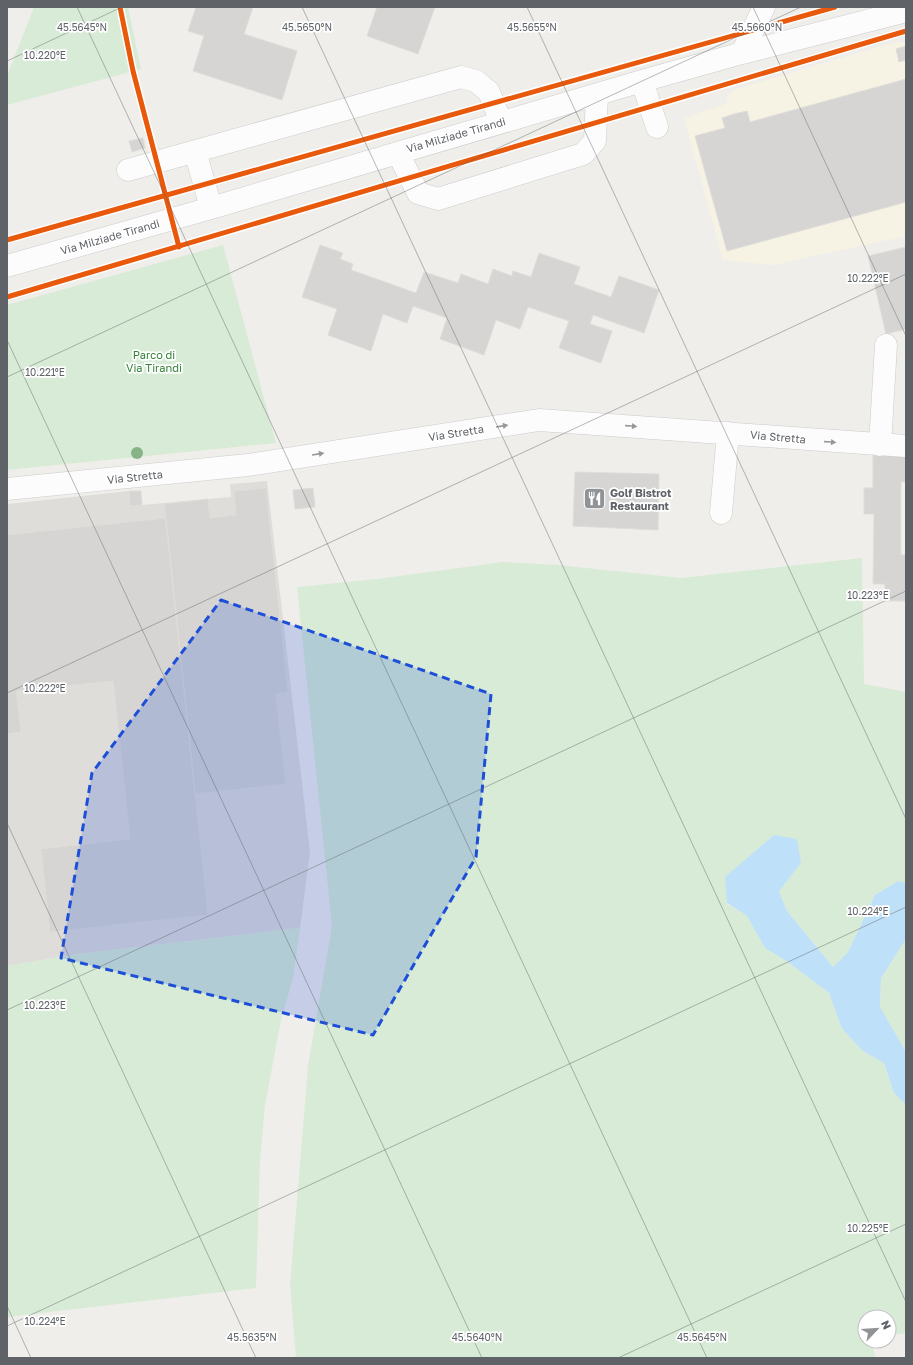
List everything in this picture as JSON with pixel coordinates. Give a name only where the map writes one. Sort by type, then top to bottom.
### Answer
[{"type":"street","points":[[742,53],[764,7]]},
{"type":"street","name":"Via Milziade Tirandi","points":[[7,266],[211,208],[642,81],[742,53],[906,11]]},
{"type":"street","points":[[128,170],[461,77],[476,81],[489,92],[501,122]]},
{"type":"street","points":[[642,81],[657,127]]},
{"type":"street","points":[[398,152],[418,193],[438,199],[583,154],[595,141],[597,94]]},
{"type":"street","points":[[195,151],[211,208]]},
{"type":"street","points":[[880,445],[886,345]]},
{"type":"street","name":"Via Stretta","points":[[7,489],[248,465],[539,420],[906,446]]},
{"type":"street","points":[[721,514],[728,433]]},
{"type":"highlighted area","points":[[221,600],[491,694],[476,857],[373,1035],[61,958],[92,773]]},
{"type":"shaded area","points":[[896,42],[906,42],[906,236],[773,265],[723,260],[684,118],[726,104],[728,96],[733,90]]},
{"type":"shaded area","points":[[267,481],[310,852],[300,928],[78,954],[7,966],[7,504],[129,491],[130,506],[142,505],[231,497],[230,484]]},
{"type":"green space","points":[[34,7],[128,7],[141,69],[7,105],[7,76]]},
{"type":"green space","name":"Parco di Via Tirandi","points":[[223,245],[276,443],[7,470],[7,305]]},
{"type":"green space","points":[[862,558],[864,684],[906,692],[906,883],[898,881],[875,895],[848,952],[833,967],[787,911],[779,890],[801,863],[727,904],[747,916],[765,948],[788,962],[829,993],[842,1029],[863,1051],[884,1063],[894,1093],[906,1105],[906,1333],[897,1334],[897,1309],[857,1309],[857,1349],[873,1349],[875,1358],[296,1358],[290,1285],[308,1066],[332,926],[297,587],[377,579],[503,562],[558,565],[681,578]]},
{"type":"green space","points":[[300,928],[293,978],[281,1020],[265,1105],[260,1161],[256,1288],[7,1317],[7,966],[77,954]]},
{"type":"green space","points":[[906,939],[906,1052],[880,1008],[881,978]]},
{"type":"water","points":[[774,835],[797,839],[801,863],[779,891],[787,911],[833,967],[848,952],[875,895],[898,881],[906,883],[906,939],[881,978],[880,1007],[906,1052],[906,1105],[894,1093],[884,1063],[863,1051],[842,1029],[829,993],[788,962],[765,948],[747,916],[727,903],[725,877]]},
{"type":"building","points":[[196,7],[253,7],[244,34],[297,51],[282,100],[193,71],[204,36],[188,31]]},
{"type":"building","points":[[377,7],[435,7],[418,54],[367,36]]},
{"type":"building","points":[[906,46],[906,60],[899,62],[896,49]]},
{"type":"building","points":[[906,79],[906,202],[727,251],[695,136],[725,128],[722,118],[734,114],[747,111],[750,122]]},
{"type":"building","points":[[143,138],[145,148],[132,152],[129,141]]},
{"type":"building","points":[[320,245],[343,253],[340,259],[353,264],[351,270],[416,293],[424,272],[458,283],[461,274],[488,284],[493,269],[512,276],[513,271],[531,277],[539,253],[580,267],[574,284],[611,297],[619,276],[659,290],[644,333],[593,315],[590,324],[612,331],[601,363],[559,348],[569,321],[528,307],[520,329],[496,320],[484,355],[440,339],[447,318],[413,306],[407,323],[383,314],[371,351],[328,335],[337,309],[302,297]]},
{"type":"building","points":[[906,247],[906,329],[886,334],[868,256]]},
{"type":"building","points":[[873,455],[906,456],[906,482],[901,482],[901,555],[906,555],[906,601],[885,601],[885,584],[873,584],[874,514],[864,514],[864,488],[873,488]]},
{"type":"building","points":[[575,472],[659,474],[658,530],[573,526]]},
{"type":"building","points":[[266,488],[288,692],[276,694],[286,784],[195,794],[164,504],[208,499],[210,518],[236,515],[234,491]]},
{"type":"building","points":[[313,488],[315,507],[295,509],[293,490]]},
{"type":"building","points":[[129,491],[141,491],[142,505],[130,506]]},
{"type":"building","points":[[166,518],[208,915],[50,932],[41,849],[130,839],[113,681],[16,691],[21,732],[7,734],[7,535]]},
{"type":"cycle path","points":[[120,7],[133,71],[179,247]]},
{"type":"cycle path","points":[[7,240],[835,7]]},
{"type":"cycle path","points":[[7,297],[906,31]]},
{"type":"place","name":"Golf Bistrot Restaurant","points":[[594,499]]}]
